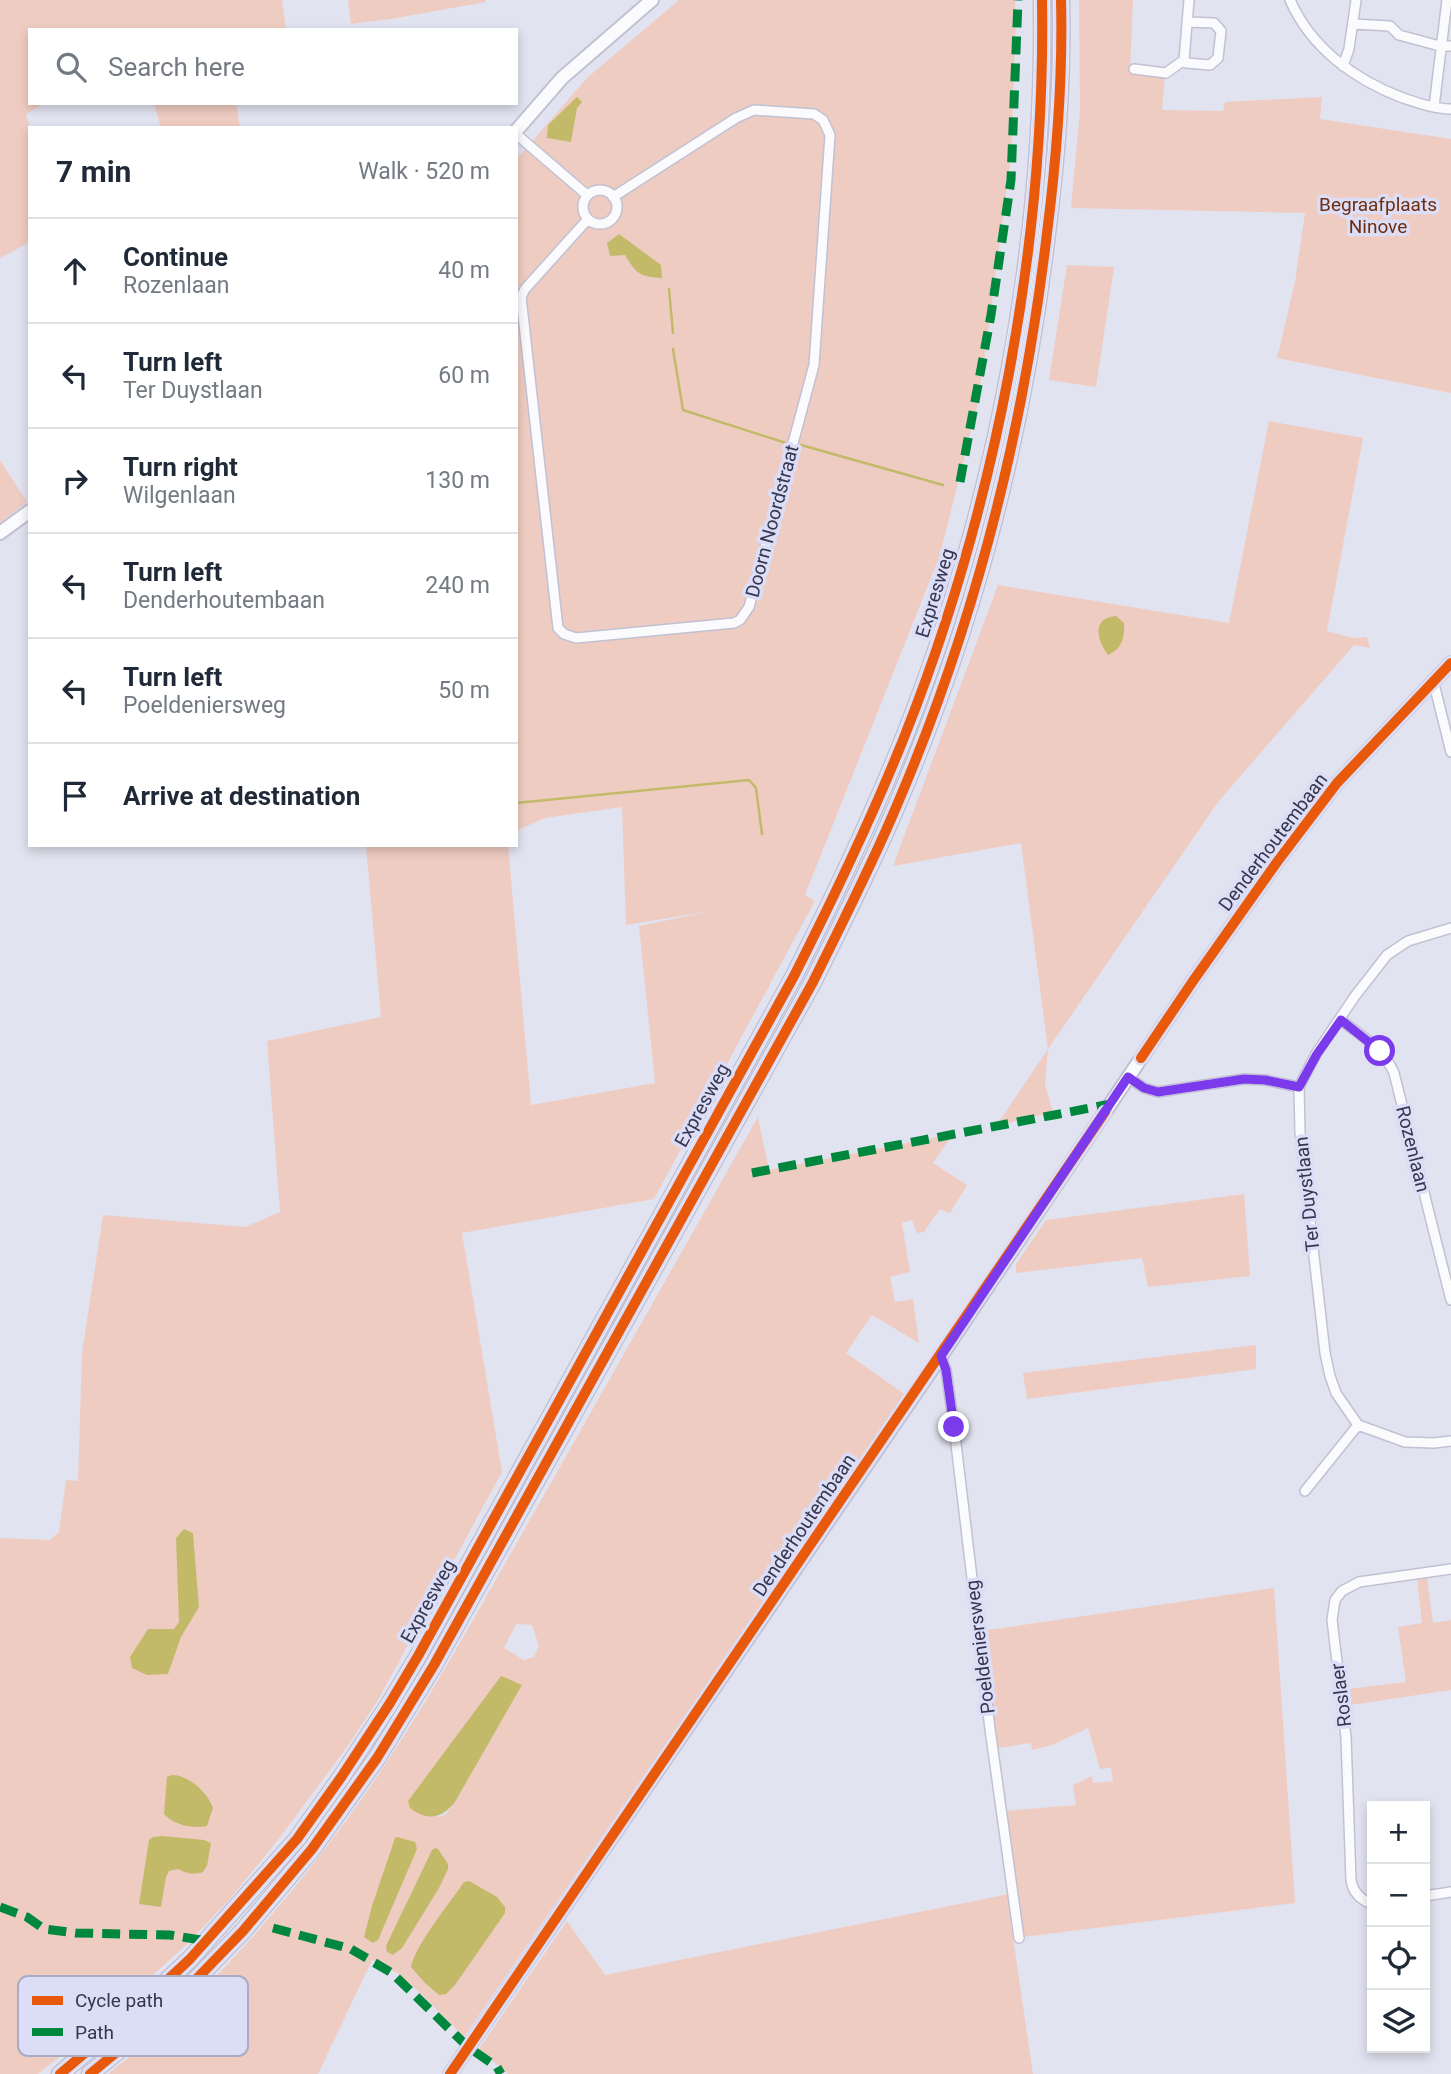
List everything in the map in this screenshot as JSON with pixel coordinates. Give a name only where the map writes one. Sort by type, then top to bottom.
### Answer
[{"type":"highway","name":"Expresweg","points":[[172,1976],[297,1839],[390,1703],[794,976],[836,893],[905,733],[931,663],[968,546],[1001,412],[1030,221],[1040,88],[1042,0]]},
{"type":"highway","name":"Expresweg","points":[[199,1976],[243,1931],[312,1849],[377,1758],[434,1665],[813,982],[897,805],[950,666],[972,599],[1010,454],[1040,298],[1057,143],[1061,0]]},
{"type":"highway","name":"Expresweg","points":[[60,2074],[81,2056]]},
{"type":"highway","name":"Expresweg","points":[[90,2074],[111,2056]]},
{"type":"street","points":[[518,130],[562,78],[652,0]]},
{"type":"street","points":[[1134,69],[1166,73],[1184,60],[1189,0]]},
{"type":"street","points":[[1290,0],[1317,43],[1358,78],[1384,91],[1434,107],[1451,109]]},
{"type":"street","points":[[1343,66],[1349,49],[1356,0]]},
{"type":"street","points":[[1434,107],[1447,0]]},
{"type":"street","points":[[1184,60],[1186,63],[1210,65],[1218,58],[1221,31],[1214,23],[1187,22]]},
{"type":"street","points":[[1353,24],[1390,26],[1399,35],[1440,46],[1451,46]]},
{"type":"street","name":"Doorn Noordstraat","points":[[588,219],[524,289],[521,296],[558,628],[564,634],[576,638],[734,623],[740,620],[749,607],[814,365],[830,135],[822,120],[814,114],[754,110],[736,118],[613,197]]},
{"type":"street","points":[[518,134],[587,195]]},
{"type":"street","points":[[602,190],[613,197],[616,211],[609,221],[598,223],[588,219],[583,208],[587,195],[602,190]]},
{"type":"street","points":[[0,533],[28,512]]},
{"type":"street","name":"Denderhoutembaan","points":[[450,2074],[1223,938],[1337,783],[1451,663]]},
{"type":"street","points":[[1433,680],[1451,752]]},
{"type":"street","name":"Ter Duystlaan","points":[[1358,1425],[1336,1392],[1325,1353],[1300,1133],[1299,1087],[1355,996],[1387,955],[1408,941],[1451,928]]},
{"type":"street","name":"Rozenlaan","points":[[1341,1020],[1387,1058],[1394,1073],[1451,1300]]},
{"type":"street","points":[[1128,1077],[1144,1088],[1158,1092],[1244,1079],[1299,1087]]},
{"type":"street","name":"Poeldeniersweg","points":[[941,1356],[946,1370],[954,1427],[990,1729],[1019,1938]]},
{"type":"street","points":[[1305,1491],[1358,1425],[1405,1442],[1451,1441]]},
{"type":"street","name":"Roslaer","points":[[1367,1902],[1356,1893],[1351,1880],[1346,1737],[1332,1609],[1340,1592],[1359,1582],[1451,1569]]},
{"type":"street","points":[[1430,1895],[1451,1892]]},
{"type":"green space","points":[[0,0],[282,0],[286,28],[28,28],[28,105],[42,105],[26,114],[29,126],[28,243],[0,258]]},
{"type":"green space","points":[[348,0],[486,0],[486,2],[351,24]]},
{"type":"green space","points":[[679,0],[1015,0],[1011,155],[986,348],[977,407],[940,555],[805,895],[815,901],[654,1199],[462,1233],[502,1472],[378,1700],[278,1840],[229,1900],[152,1976],[18,1976],[18,2056],[60,2056],[38,2074],[0,2074],[0,1538],[50,1540],[59,1532],[66,1480],[78,1481],[82,1353],[103,1215],[245,1227],[280,1212],[267,1041],[381,1017],[366,847],[508,847],[531,1105],[655,1083],[639,926],[712,911],[626,925],[622,807],[545,818],[518,830],[518,158],[587,78]]},
{"type":"green space","name":"Begraafplaats Ninove","points":[[1079,0],[1133,0],[1130,74],[1165,76],[1162,110],[1223,111],[1225,102],[1322,97],[1320,119],[1451,139],[1451,393],[1277,358],[1295,282],[1305,213],[1071,208],[1080,110]]},
{"type":"green space","points":[[155,105],[236,105],[240,126],[160,126]]},
{"type":"green space","points":[[1067,265],[1114,267],[1096,387],[1049,380]]},
{"type":"green space","points":[[1269,421],[1363,438],[1327,631],[1352,638],[1367,637],[1370,648],[1354,645],[1218,802],[1048,1049],[1021,843],[893,866],[998,585],[1229,623]]},
{"type":"green space","points":[[0,460],[27,502],[0,523]]},
{"type":"green space","points":[[1048,1049],[1045,1085],[1053,1112],[996,1126]]},
{"type":"green space","points":[[758,1117],[769,1170],[953,1134],[933,1163],[967,1185],[950,1213],[940,1209],[924,1232],[917,1233],[912,1220],[902,1223],[910,1272],[890,1277],[895,1302],[913,1299],[919,1343],[872,1315],[846,1353],[906,1395],[464,2037],[397,1973],[372,1960],[318,2074],[108,2074],[130,2056],[248,2056],[248,1976],[215,1976],[324,1851],[396,1749],[457,1649]],"holes":[[[516,1624],[532,1625],[539,1646],[534,1657],[524,1660],[504,1648]],[[522,1685],[446,1814],[439,1817],[408,1801],[483,1701]]]},
{"type":"green space","points":[[1244,1194],[1250,1276],[1148,1287],[1142,1258],[1016,1273],[1016,1264],[1046,1220]]},
{"type":"green space","points":[[1256,1345],[1256,1369],[1027,1399],[1023,1373]]},
{"type":"green space","points":[[1427,1578],[1433,1623],[1451,1620],[1451,1690],[1351,1705],[1348,1689],[1406,1682],[1398,1627],[1422,1623],[1417,1579]]},
{"type":"green space","points":[[1274,1588],[1295,1903],[1023,1937],[1005,1811],[1076,1805],[1073,1785],[1092,1776],[1093,1783],[1113,1781],[1111,1768],[1100,1769],[1088,1728],[1052,1745],[1032,1750],[1031,1743],[998,1748],[982,1631]]},
{"type":"green space","points":[[1009,1894],[1033,2074],[508,2074],[479,2049],[567,1921],[605,1975]]},
{"type":"shaded area","points":[[577,97],[582,102],[577,108],[571,142],[547,138],[548,125]]},
{"type":"shaded area","points":[[619,234],[661,265],[662,278],[639,273],[625,255],[610,256],[607,243]]},
{"type":"shaded area","points":[[1116,616],[1124,623],[1123,638],[1117,649],[1108,655],[1098,631],[1103,621]]},
{"type":"shaded area","points":[[184,1529],[193,1533],[199,1607],[181,1637],[168,1674],[147,1675],[132,1668],[130,1657],[148,1629],[174,1629],[179,1622],[176,1538]]},
{"type":"shaded area","points":[[501,1676],[522,1685],[455,1802],[440,1815],[428,1816],[416,1812],[410,1808],[408,1801]]},
{"type":"shaded area","points":[[172,1775],[191,1781],[207,1797],[213,1808],[207,1826],[184,1825],[164,1814],[167,1777]]},
{"type":"shaded area","points":[[162,1836],[211,1843],[207,1866],[203,1872],[197,1874],[178,1869],[169,1871],[161,1907],[139,1904],[149,1840]]},
{"type":"shaded area","points":[[397,1837],[415,1842],[417,1849],[378,1940],[373,1943],[364,1937],[372,1906]]},
{"type":"shaded area","points":[[435,1848],[448,1864],[448,1869],[402,1948],[393,1955],[387,1952],[386,1946]]},
{"type":"shaded area","points":[[469,1881],[497,1897],[505,1907],[505,1913],[455,1985],[446,1994],[439,1995],[411,1967],[419,1947],[434,1924],[464,1882]]},
{"type":"waterway","points":[[669,289],[673,333]]},
{"type":"waterway","points":[[673,349],[683,410],[786,443]]},
{"type":"waterway","points":[[801,445],[943,485]]},
{"type":"waterway","points":[[518,803],[749,780],[756,788],[762,834]]},
{"type":"marked path","points":[[960,482],[991,315],[1011,180],[1018,0]]},
{"type":"marked path","points":[[752,1173],[1111,1104]]},
{"type":"marked path","points":[[0,1907],[27,1917],[44,1929],[76,1933],[170,1935],[207,1941]]},
{"type":"marked path","points":[[273,1928],[351,1949],[392,1973],[468,2047],[497,2067],[501,2074]]},
{"type":"cycle path","points":[[172,1976],[297,1839],[390,1703],[794,976],[866,827],[905,735],[937,648],[965,559],[1009,374],[1035,186],[1041,93],[1042,0]]},
{"type":"cycle path","points":[[199,1976],[243,1931],[312,1849],[377,1758],[434,1665],[813,982],[897,805],[925,736],[973,595],[993,524],[1025,379],[1051,204],[1060,87],[1061,0]]},
{"type":"cycle path","points":[[1141,1058],[1277,862],[1337,783],[1451,663]]},
{"type":"cycle path","points":[[450,2074],[1105,1112]]},
{"type":"cycle path","points":[[60,2074],[81,2056]]},
{"type":"cycle path","points":[[90,2074],[112,2056]]},
{"type":"route","points":[[954,1427],[946,1370],[941,1356],[1128,1077],[1144,1088],[1158,1092],[1244,1079],[1299,1087],[1317,1054],[1341,1020],[1380,1051]]}]
